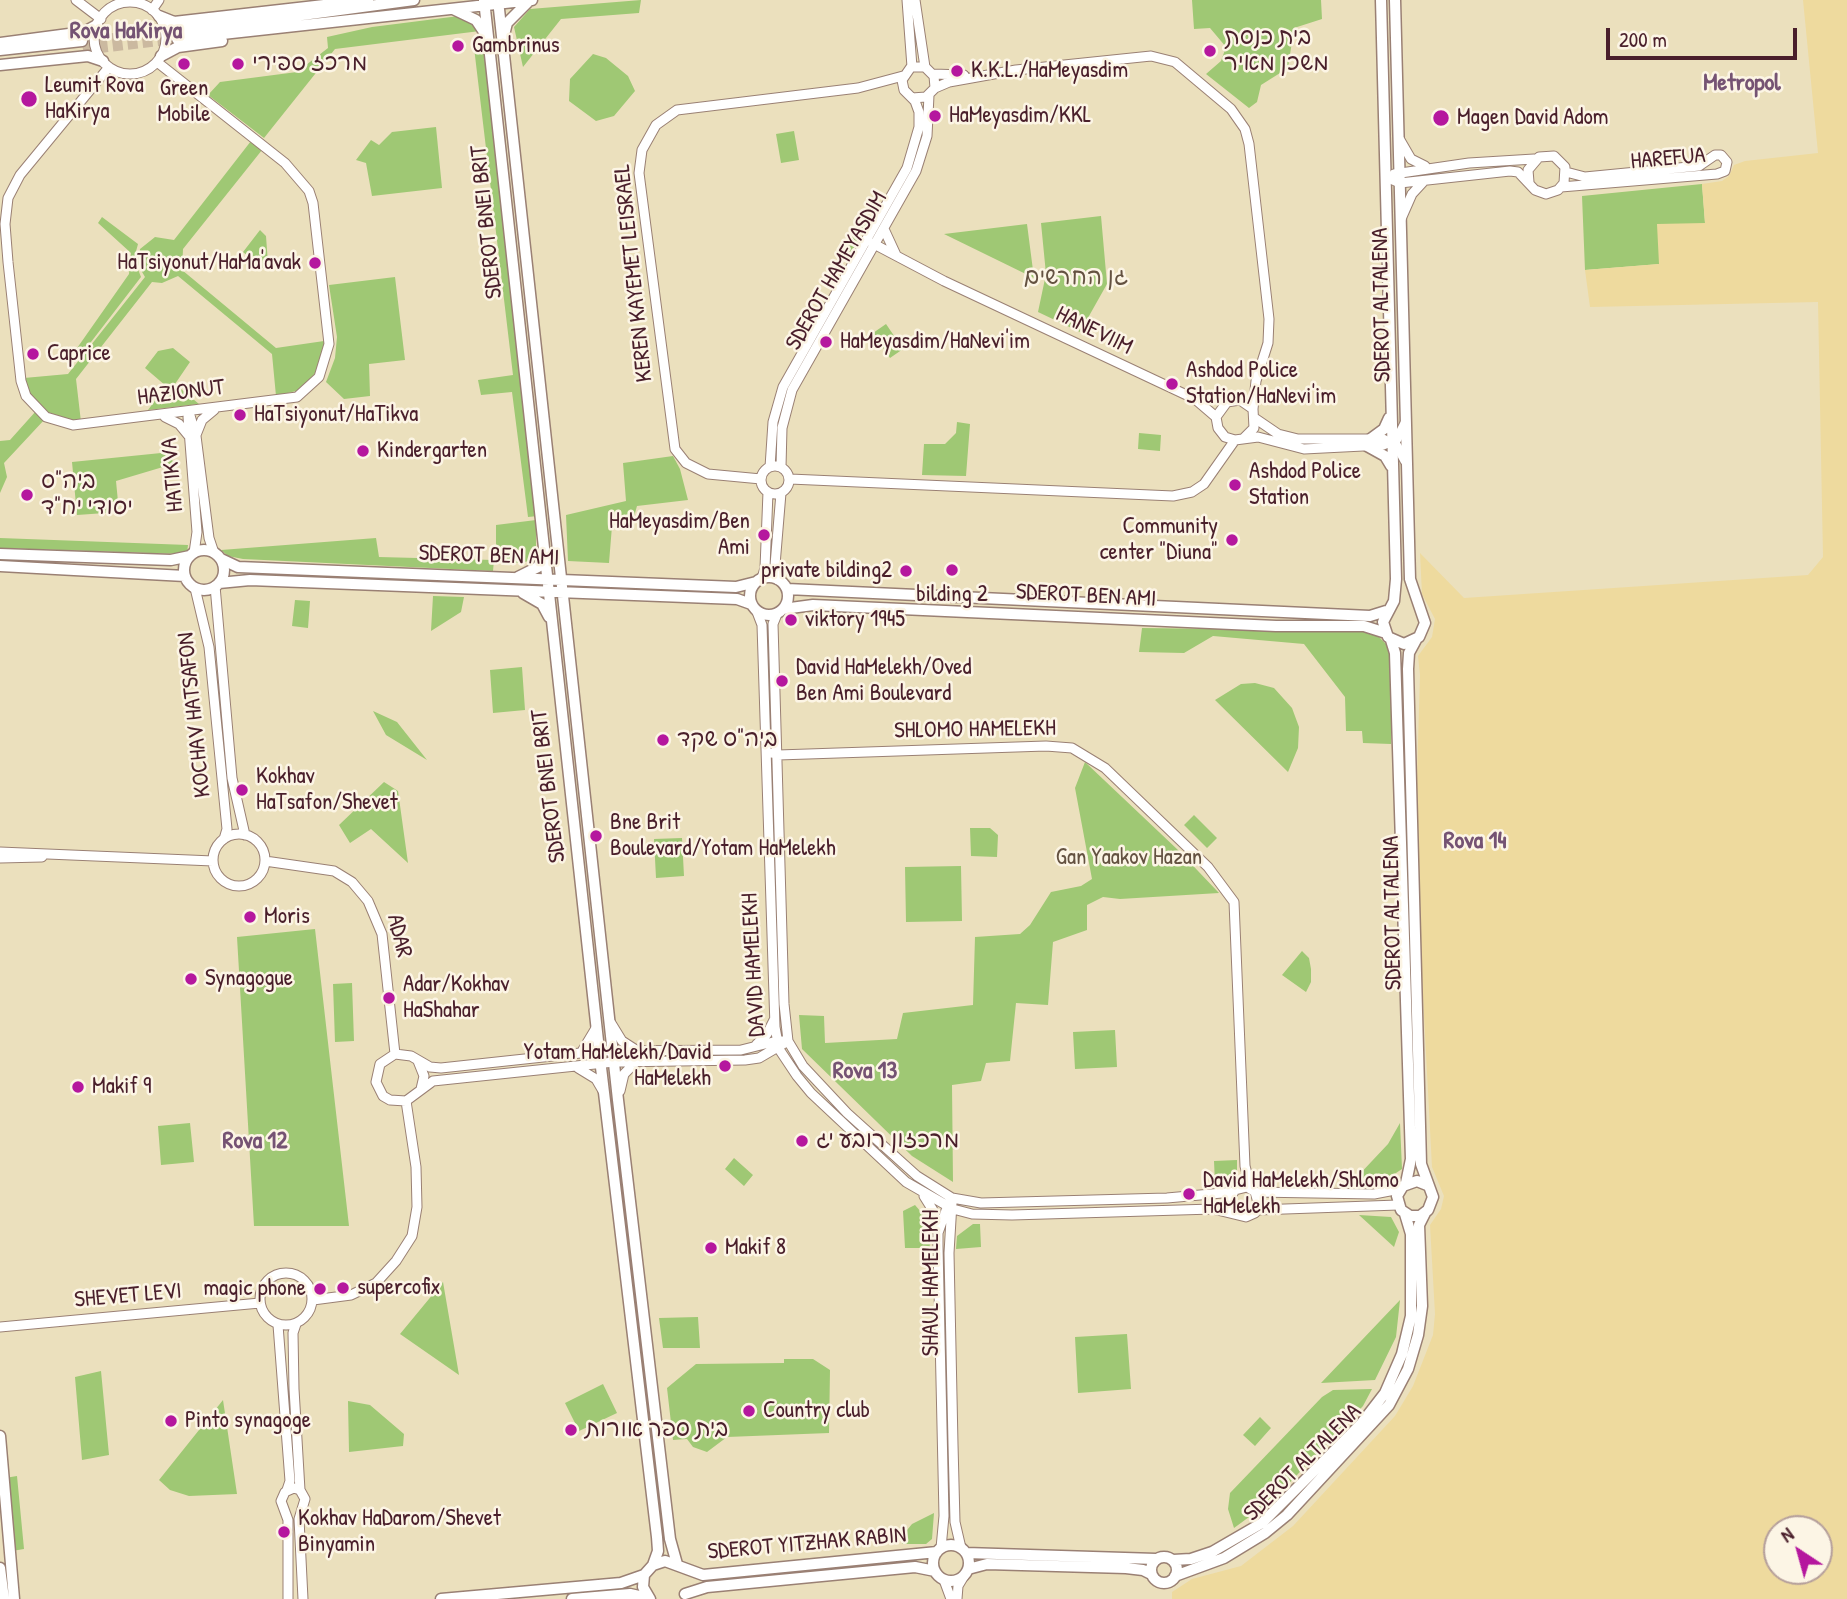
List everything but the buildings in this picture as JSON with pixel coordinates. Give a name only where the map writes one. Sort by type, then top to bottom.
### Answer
[{"type":"main road","points":[[155,13],[174,22],[368,0]]},
{"type":"main road","points":[[400,0],[412,0]]},
{"type":"main road","points":[[412,0],[176,35],[386,15],[484,2],[531,0]]},
{"type":"main road","points":[[502,41],[507,23],[531,0]]},
{"type":"main road","name":"SDEROT ALTALENA","points":[[1381,0],[1396,579],[1388,609]]},
{"type":"main road","name":"SDEROT ALTALENA","points":[[1395,0],[1410,579],[1419,608]]},
{"type":"main road","name":"SDEROT BNEI BRIT","points":[[484,2],[551,551]]},
{"type":"main road","name":"SDEROT BNEI BRIT","points":[[498,2],[554,579],[560,592],[564,621],[667,1514],[679,1566],[687,1581],[683,1597]]},
{"type":"main road","points":[[450,8],[476,20],[489,44]]},
{"type":"main road","points":[[159,59],[178,47],[338,27],[386,15]]},
{"type":"main road","points":[[0,43],[84,32],[99,22]]},
{"type":"main road","points":[[0,50],[82,45],[0,59]]},
{"type":"main road","points":[[0,65],[88,56],[106,64]]},
{"type":"main road","points":[[1390,408],[1384,429],[1368,443],[1385,456],[1393,470]]},
{"type":"main road","points":[[0,554],[171,560],[204,550],[218,556],[224,571],[217,584],[205,590],[195,588],[185,576],[184,565],[192,554]]},
{"type":"main road","points":[[515,578],[538,567],[551,551],[566,569],[579,577],[596,581]]},
{"type":"main road","name":"SDEROT BEN AMI","points":[[218,556],[238,567],[736,587],[759,580]]},
{"type":"main road","points":[[0,566],[185,576]]},
{"type":"main road","name":"SDEROT BEN AMI","points":[[217,584],[236,579],[737,599],[754,608]]},
{"type":"main road","name":"SDEROT BNEI BRIT","points":[[554,579],[548,592],[600,1063],[657,1537],[658,1551],[653,1565]]},
{"type":"main road","points":[[759,580],[778,580],[787,589],[787,602],[780,612],[767,615],[754,608],[750,595],[759,580]]},
{"type":"main road","name":"SDEROT BEN AMI","points":[[787,589],[1370,616],[1388,609]]},
{"type":"main road","points":[[507,590],[537,600],[552,624]]},
{"type":"main road","points":[[564,621],[572,600],[589,593]]},
{"type":"main road","points":[[1404,602],[1419,608],[1424,626],[1416,640],[1404,644],[1388,637],[1383,622],[1388,609],[1404,602]]},
{"type":"main road","name":"SDEROT BEN AMI","points":[[780,612],[813,605],[1276,626],[1364,625],[1388,637]]},
{"type":"main road","name":"SDEROT ALTALENA","points":[[1388,637],[1395,653],[1411,1159],[1403,1186]]},
{"type":"main road","name":"SDEROT ALTALENA","points":[[1416,640],[1409,653],[1408,669],[1420,1164],[1427,1185]]},
{"type":"main road","points":[[1417,1181],[1427,1185],[1433,1198],[1425,1213],[1415,1216],[1402,1209],[1403,1186],[1417,1181]]},
{"type":"main road","name":"SDEROT ALTALENA","points":[[1173,1560],[1191,1559],[1212,1552],[1262,1523],[1361,1424],[1385,1393],[1402,1354],[1411,1316],[1411,1234],[1402,1209]]},
{"type":"main road","name":"SDEROT ALTALENA","points":[[1175,1576],[1224,1558],[1265,1534],[1287,1515],[1389,1405],[1408,1369],[1418,1335],[1422,1306],[1419,1225],[1425,1213]]},
{"type":"main road","points":[[0,1436],[15,1599]]},
{"type":"main road","points":[[951,1545],[964,1551],[1157,1559],[1163,1557],[1173,1560],[1177,1566],[1175,1576],[1163,1583],[1151,1574],[1126,1568],[987,1564],[966,1572],[954,1581],[944,1580],[935,1571],[933,1562],[939,1550],[951,1545]]},
{"type":"main road","name":"SDEROT YITZHAK RABIN","points":[[653,1565],[665,1561],[703,1575],[939,1550]]},
{"type":"main road","points":[[964,1551],[966,1572]]},
{"type":"main road","points":[[1151,1574],[1152,1564],[1157,1559]]},
{"type":"main road","points":[[649,1598],[643,1587],[645,1575],[653,1565]]},
{"type":"main road","name":"SDEROT YITZHAK RABIN","points":[[683,1597],[707,1587],[922,1566],[935,1571]]},
{"type":"main road","points":[[0,1568],[4,1599]]},
{"type":"main road","points":[[441,1599],[621,1583],[645,1575]]},
{"type":"main road","points":[[572,1599],[630,1594],[649,1598]]},
{"type":"street","points":[[76,0],[99,22]]},
{"type":"street","points":[[155,13],[159,0]]},
{"type":"street","points":[[906,0],[912,67]]},
{"type":"street","points":[[915,0],[925,67],[933,74],[987,74],[1124,57],[1165,57],[1234,113],[1245,129],[1269,319],[1268,343],[1256,381],[1254,428],[1219,460]]},
{"type":"street","points":[[124,3],[136,3],[155,13],[166,36],[159,59],[146,71],[132,74],[106,64],[95,44],[99,22],[108,10],[124,3]]},
{"type":"street","name":"HAZIONUT","points":[[106,64],[12,189],[6,212],[3,262],[12,292],[21,380],[26,396],[38,411],[54,421],[73,425],[290,399],[306,391],[323,370],[329,344],[313,203],[298,174],[159,59]]},
{"type":"street","points":[[925,67],[912,67],[903,76],[908,95],[921,99],[932,91],[987,74]]},
{"type":"street","points":[[932,91],[933,74]]},
{"type":"street","name":"KEREN KAYEMET LEISRAEL","points":[[761,478],[708,474],[687,463],[675,449],[639,173],[642,150],[656,125],[677,110],[858,88],[903,76]]},
{"type":"street","name":"KEREN KAYEMET LEISRAEL","points":[[858,88],[908,95]]},
{"type":"street","name":"SDEROT HAMEYASDIM","points":[[781,467],[782,428],[792,390],[884,229],[924,152],[932,91]]},
{"type":"street","name":"SDEROT HAMEYASDIM","points":[[770,467],[773,422],[783,387],[907,168],[915,147],[919,112],[908,95]]},
{"type":"street","points":[[1399,139],[1411,159],[1430,168]]},
{"type":"street","points":[[1386,177],[1425,180],[1510,171],[1518,172],[1542,193],[1561,187],[1566,172],[1562,162],[1553,156],[1543,155],[1534,159],[1430,168],[1400,177]]},
{"type":"street","name":"HAREFUA","points":[[1561,187],[1717,174],[1725,171],[1727,163],[1721,155],[1715,155],[1699,166],[1585,177],[1566,172]]},
{"type":"street","points":[[1529,182],[1528,170],[1534,159]]},
{"type":"street","points":[[1401,219],[1412,194],[1425,180]]},
{"type":"street","points":[[884,229],[897,256]]},
{"type":"street","points":[[0,247],[6,232]]},
{"type":"street","name":"HANEVIIM","points":[[866,240],[1195,399],[1216,417]]},
{"type":"street","points":[[0,274],[12,292]]},
{"type":"street","points":[[790,479],[1173,496],[1199,488],[1212,476],[1219,460],[1221,433],[1216,417],[1224,404],[1240,400],[1256,381]]},
{"type":"street","name":"HANEVIIM","points":[[1195,399],[1224,404]]},
{"type":"street","points":[[1240,400],[1270,431],[1286,437],[1368,443]]},
{"type":"street","points":[[159,416],[172,419],[192,436],[202,420],[216,408]]},
{"type":"street","name":"HATIKVA","points":[[189,412],[209,538],[218,556]]},
{"type":"street","points":[[1392,442],[1399,437],[1405,422]]},
{"type":"street","points":[[1221,433],[1240,439],[1258,437],[1314,449],[1383,439],[1400,449],[1406,466]]},
{"type":"street","name":"HATIKVA","points":[[192,436],[197,532],[192,554]]},
{"type":"street","points":[[759,580],[768,492],[761,478],[770,467],[781,467],[790,479],[788,488],[781,493],[768,492]]},
{"type":"street","points":[[778,580],[775,565],[781,493]]},
{"type":"street","name":"KOCHAV HATSAFON","points":[[217,584],[232,778],[245,835]]},
{"type":"street","name":"KOCHAV HATSAFON","points":[[195,588],[209,647],[227,829],[224,839]]},
{"type":"street","name":"DAVID HAMELEKH","points":[[754,608],[762,625],[774,1018],[778,1045],[788,1064],[811,1093],[922,1194],[972,1213],[1213,1209],[1232,1212]]},
{"type":"street","name":"DAVID HAMELEKH","points":[[780,612],[774,624],[783,968],[788,1041],[803,1066],[847,1113],[950,1205],[1167,1198],[1235,1190]]},
{"type":"street","name":"SHLOMO HAMELEKH","points":[[767,750],[810,752],[1059,746],[1082,752],[1105,768],[1208,867],[1234,902],[1245,1166],[1253,1191]]},
{"type":"street","points":[[245,835],[259,844],[265,861],[260,876],[241,886],[232,886],[220,879],[212,861],[215,849],[224,839],[245,835]]},
{"type":"street","points":[[0,852],[212,861]]},
{"type":"street","points":[[0,858],[51,855]]},
{"type":"street","name":"ADAR","points":[[265,861],[315,866],[334,871],[352,882],[368,901],[382,934],[395,1054]]},
{"type":"street","points":[[752,1048],[767,1034],[774,1018]]},
{"type":"street","points":[[580,1053],[590,1042],[597,1023]]},
{"type":"street","points":[[611,1024],[622,1041],[638,1056],[778,1045]]},
{"type":"street","points":[[759,1058],[788,1041]]},
{"type":"street","points":[[614,1056],[600,1063],[433,1082],[406,1101],[390,1100],[383,1096],[376,1082],[380,1064],[395,1054],[411,1056],[418,1062],[441,1068],[599,1051],[614,1056],[759,1058],[788,1064]]},
{"type":"street","points":[[618,1100],[624,1074],[638,1056]]},
{"type":"street","points":[[418,1062],[424,1076],[420,1091]]},
{"type":"street","points":[[573,1066],[591,1074],[604,1095]]},
{"type":"street","points":[[313,1300],[351,1295],[376,1283],[396,1261],[412,1236],[417,1207],[416,1167],[406,1101]]},
{"type":"street","name":"SHLOMO HAMELEKH","points":[[1235,1190],[1245,1166]]},
{"type":"street","points":[[1402,1209],[1257,1210],[1246,1217],[1232,1212],[1229,1204],[1235,1190],[1374,1194],[1403,1186]]},
{"type":"street","points":[[1253,1191],[1259,1201],[1257,1210]]},
{"type":"street","points":[[922,1194],[934,1212],[939,1233]]},
{"type":"street","name":"SHAUL HAMELEKH","points":[[950,1205],[956,1522],[964,1551]]},
{"type":"street","name":"SHAUL HAMELEKH","points":[[939,1550],[944,1516],[939,1233],[950,1205]]},
{"type":"street","points":[[950,1233],[963,1218],[972,1213]]},
{"type":"street","points":[[296,1324],[278,1325],[266,1316],[260,1303],[263,1287],[282,1273],[291,1273],[307,1282],[313,1300],[309,1313],[296,1324],[293,1333],[300,1490],[306,1499],[300,1510],[303,1599]]},
{"type":"street","name":"SHEVET LEVI","points":[[0,1327],[260,1303]]},
{"type":"street","points":[[278,1325],[290,1481],[281,1501],[286,1510],[288,1599]]},
{"type":"street","points":[[287,1490],[300,1490]]},
{"type":"street","points":[[286,1510],[300,1510]]},
{"type":"street","points":[[957,1599],[958,1586],[966,1572]]},
{"type":"street","points":[[944,1580],[951,1599]]},
{"type":"green space","points":[[641,0],[639,13],[561,19],[523,67],[514,27],[530,9]]},
{"type":"green space","points":[[1192,0],[1321,0],[1322,19],[1294,28],[1288,68],[1261,85],[1257,102],[1249,108],[1206,74],[1221,61],[1226,47],[1210,28],[1194,29]]},
{"type":"green space","points":[[459,16],[474,22],[480,31],[335,49],[264,138],[208,95],[220,82],[297,72],[328,48],[327,37],[372,27]]},
{"type":"green space","points":[[480,36],[484,44],[538,516],[528,517],[512,392],[481,395],[478,380],[513,375],[473,39]]},
{"type":"green space","points":[[593,54],[606,58],[628,76],[635,91],[614,116],[596,121],[569,101],[570,79]]},
{"type":"green space","points":[[436,127],[442,188],[372,196],[366,163],[356,160],[371,140],[379,145],[392,132]]},
{"type":"green space","points":[[794,131],[799,160],[781,163],[776,134]]},
{"type":"green space","points":[[251,141],[262,150],[183,249],[182,270],[276,348],[324,341],[325,354],[318,370],[300,390],[276,396],[272,354],[178,276],[162,283],[152,282],[76,379],[81,422],[53,418],[33,400],[24,378],[68,374],[145,277],[138,265],[140,249],[155,237],[174,240]]},
{"type":"green space","points":[[1702,184],[1705,223],[1660,264],[1585,270],[1582,196]]},
{"type":"green space","points":[[861,215],[869,220],[847,260],[840,256]]},
{"type":"green space","name":"גן החרשים","points":[[1101,216],[1107,284],[1080,332],[1038,312],[1046,274],[1041,223]]},
{"type":"green space","points":[[102,217],[138,244],[134,259],[141,277],[81,355],[75,351],[129,274],[131,253],[98,223]]},
{"type":"green space","points":[[1027,224],[1034,278],[944,234]]},
{"type":"green space","points":[[260,230],[266,236],[268,264],[264,269],[243,252]]},
{"type":"green space","points":[[395,277],[405,360],[369,364],[370,396],[344,399],[326,382],[335,358],[337,337],[329,285]]},
{"type":"green space","points":[[886,324],[903,349],[890,358],[873,333]]},
{"type":"green space","points":[[173,348],[190,362],[175,384],[199,404],[148,410],[166,386],[145,368],[158,351]]},
{"type":"green space","points":[[36,411],[45,419],[4,463],[7,477],[0,493],[0,441],[10,440]]},
{"type":"green space","points":[[957,422],[970,424],[966,476],[922,475],[924,444],[945,444],[956,433]]},
{"type":"green space","points":[[1139,433],[1161,435],[1160,451],[1138,449]]},
{"type":"green space","points":[[171,452],[173,464],[116,481],[119,512],[77,515],[72,462]]},
{"type":"green space","points":[[673,456],[680,469],[688,500],[637,506],[631,527],[612,526],[609,563],[568,561],[566,515],[626,501],[623,463]]},
{"type":"green space","points":[[536,520],[536,551],[531,560],[522,563],[496,563],[496,525]]},
{"type":"green space","points":[[0,538],[188,545],[187,553],[180,554],[0,548]]},
{"type":"green space","points":[[376,538],[379,557],[494,560],[493,571],[243,559],[228,556],[221,550]]},
{"type":"green space","points":[[433,596],[464,597],[461,612],[431,631]]},
{"type":"green space","points":[[295,600],[310,601],[308,628],[292,626]]},
{"type":"green space","points":[[1142,628],[1373,631],[1391,649],[1391,744],[1363,743],[1362,731],[1346,731],[1345,697],[1304,644],[1213,636],[1184,653],[1139,652]]},
{"type":"green space","points":[[522,667],[525,710],[493,713],[490,670]]},
{"type":"green space","points":[[1255,683],[1274,688],[1292,708],[1299,727],[1298,748],[1288,772],[1215,700],[1241,684]]},
{"type":"green space","points":[[373,711],[397,722],[427,760],[386,735]]},
{"type":"green space","name":"Gan Yaakov Hazan","points":[[1085,762],[1219,893],[1120,899],[1103,897],[1087,905],[1087,930],[1053,942],[1048,1005],[1016,1003],[1010,1061],[986,1063],[981,1081],[952,1085],[953,1182],[912,1156],[802,1049],[799,1015],[824,1016],[825,1043],[897,1039],[903,1013],[973,1005],[975,937],[1020,934],[1030,925],[1051,892],[1081,886],[1092,879],[1075,788]]},
{"type":"green space","points":[[384,782],[398,791],[408,863],[371,829],[350,843],[339,825]]},
{"type":"green space","points":[[1194,815],[1217,838],[1207,848],[1184,825]]},
{"type":"green space","points":[[970,828],[990,828],[998,835],[997,857],[971,856]]},
{"type":"green space","points":[[682,838],[684,876],[656,878],[654,839]]},
{"type":"green space","points":[[961,866],[962,921],[906,922],[905,867]]},
{"type":"green space","points":[[315,929],[349,1226],[254,1226],[237,937]]},
{"type":"green space","points":[[1302,951],[1309,958],[1311,969],[1311,982],[1306,992],[1282,975]]},
{"type":"green space","points":[[352,983],[354,1041],[335,1042],[333,984]]},
{"type":"green space","points":[[1115,1030],[1117,1067],[1075,1069],[1073,1032]]},
{"type":"green space","points":[[190,1123],[194,1162],[161,1165],[158,1126]]},
{"type":"green space","points":[[1400,1123],[1402,1169],[1390,1177],[1356,1178],[1388,1144]]},
{"type":"green space","points":[[734,1158],[753,1175],[744,1186],[725,1169]]},
{"type":"green space","points":[[1237,1160],[1237,1176],[1230,1181],[1215,1183],[1214,1161]]},
{"type":"green space","points":[[915,1205],[927,1219],[930,1248],[905,1248],[903,1211]]},
{"type":"green space","points":[[1359,1215],[1391,1217],[1399,1232],[1394,1247]]},
{"type":"green space","points":[[973,1224],[980,1224],[981,1247],[956,1249],[957,1236]]},
{"type":"green space","points":[[443,1282],[459,1375],[400,1334]]},
{"type":"green space","points":[[1400,1300],[1396,1337],[1375,1380],[1321,1383]]},
{"type":"green space","points":[[698,1317],[700,1348],[663,1348],[659,1318]]},
{"type":"green space","points":[[1127,1334],[1131,1389],[1078,1393],[1075,1337]]},
{"type":"green space","name":"Country club","points":[[784,1359],[813,1359],[830,1370],[829,1433],[727,1437],[707,1452],[693,1447],[687,1439],[673,1440],[667,1388],[696,1364],[784,1363]]},
{"type":"green space","points":[[101,1371],[109,1455],[82,1460],[75,1377]]},
{"type":"green space","points":[[603,1384],[617,1413],[579,1431],[565,1403]]},
{"type":"green space","points":[[1372,1389],[1363,1406],[1275,1498],[1234,1528],[1228,1509],[1230,1493],[1322,1397],[1333,1390]]},
{"type":"green space","points":[[223,1400],[237,1494],[189,1496],[170,1490],[159,1480]]},
{"type":"green space","points":[[348,1401],[370,1405],[404,1434],[403,1446],[349,1452]]},
{"type":"green space","points":[[1260,1417],[1271,1428],[1255,1446],[1243,1435]]},
{"type":"green space","points":[[17,1476],[24,1549],[12,1551],[5,1478]]},
{"type":"green space","points":[[934,1513],[932,1539],[926,1544],[902,1544],[903,1535],[912,1524]]},
{"type":"sand","points":[[1803,0],[1847,0],[1847,1599],[1172,1599],[1172,1592],[1192,1579],[1241,1566],[1293,1526],[1395,1416],[1413,1386],[1433,1335],[1435,1314],[1430,1225],[1441,1209],[1444,1196],[1432,1167],[1415,845],[1420,675],[1418,656],[1432,637],[1435,619],[1422,594],[1420,553],[1464,598],[1808,575],[1823,557],[1818,302],[1590,307],[1585,270],[1659,264],[1657,224],[1705,223],[1702,184],[1722,181],[1729,176],[1734,165],[1745,161],[1818,153]]},
{"type":"tunnel","points":[[82,41],[176,32]]},
{"type":"tunnel","points":[[83,50],[177,39]]},
{"type":"place","name":"Gambrinus","points":[[458,46]]},
{"type":"place","name":"בית כנסת משכן מאיר","points":[[1210,51]]},
{"type":"place","name":"Green Mobile","points":[[184,64]]},
{"type":"place","name":"מרכז ספירי","points":[[238,64]]},
{"type":"place","name":"K.K.L./HaMeyasdim","points":[[957,71]]},
{"type":"place","name":"Leumit Rova HaKirya","points":[[29,99]]},
{"type":"place","name":"HaMeyasdim/KKL","points":[[935,116]]},
{"type":"place","name":"Magen David Adom","points":[[1441,118]]},
{"type":"place","name":"HaTsiyonut/HaMa'avak","points":[[315,263]]},
{"type":"place","name":"HaMeyasdim/HaNevi'im","points":[[826,342]]},
{"type":"place","name":"Caprice","points":[[33,354]]},
{"type":"place","name":"Ashdod Police Station/HaNevi'im","points":[[1172,384]]},
{"type":"place","name":"HaTsiyonut/HaTikva","points":[[240,415]]},
{"type":"place","name":"Kindergarten","points":[[363,451]]},
{"type":"place","name":"Ashdod Police Station","points":[[1235,485]]},
{"type":"place","name":"ביה\"ס יסודי יח\"ד","points":[[27,495]]},
{"type":"place","name":"HaMeyasdim/Ben Ami","points":[[764,535]]},
{"type":"place","name":"Community center \"Diuna\"","points":[[1232,540]]},
{"type":"place","name":"bilding 2","points":[[952,570]]},
{"type":"place","name":"private bilding2","points":[[906,571]]},
{"type":"place","name":"viktory 1945","points":[[791,620]]},
{"type":"place","name":"David HaMelekh/Oved Ben Ami Boulevard","points":[[782,681]]},
{"type":"place","name":"ביה\"ס שקד","points":[[663,740]]},
{"type":"place","name":"Kokhav HaTsafon/Shevet","points":[[242,790]]},
{"type":"place","name":"Bne Brit Boulevard/Yotam HaMelekh","points":[[596,836]]},
{"type":"place","name":"Moris","points":[[250,917]]},
{"type":"place","name":"Synagogue","points":[[191,979]]},
{"type":"place","name":"Adar/Kokhav HaShahar","points":[[389,998]]},
{"type":"place","name":"Yotam HaMelekh/David HaMelekh","points":[[725,1066]]},
{"type":"place","name":"Makif 9","points":[[78,1087]]},
{"type":"place","name":"מרכזון רובע יג","points":[[802,1141]]},
{"type":"place","name":"David HaMelekh/Shlomo HaMelekh","points":[[1189,1194]]},
{"type":"place","name":"Makif 8","points":[[711,1248]]},
{"type":"place","name":"supercofix","points":[[343,1288]]},
{"type":"place","name":"magic phone","points":[[320,1289]]},
{"type":"place","name":"Country club","points":[[749,1411]]},
{"type":"place","name":"Pinto synagoge","points":[[171,1421]]},
{"type":"place","name":"בית ספר אורות","points":[[571,1430]]},
{"type":"place","name":"Kokhav HaDarom/Shevet Binyamin","points":[[284,1532]]},
{"type":"district","name":"Rova HaKirya","points":[[126,32]]},
{"type":"district","name":"Metropol","points":[[1742,84]]},
{"type":"district","name":"Rova 14","points":[[1475,842]]},
{"type":"district","name":"Rova 13","points":[[865,1072]]},
{"type":"district","name":"Rova 12","points":[[255,1142]]}]
